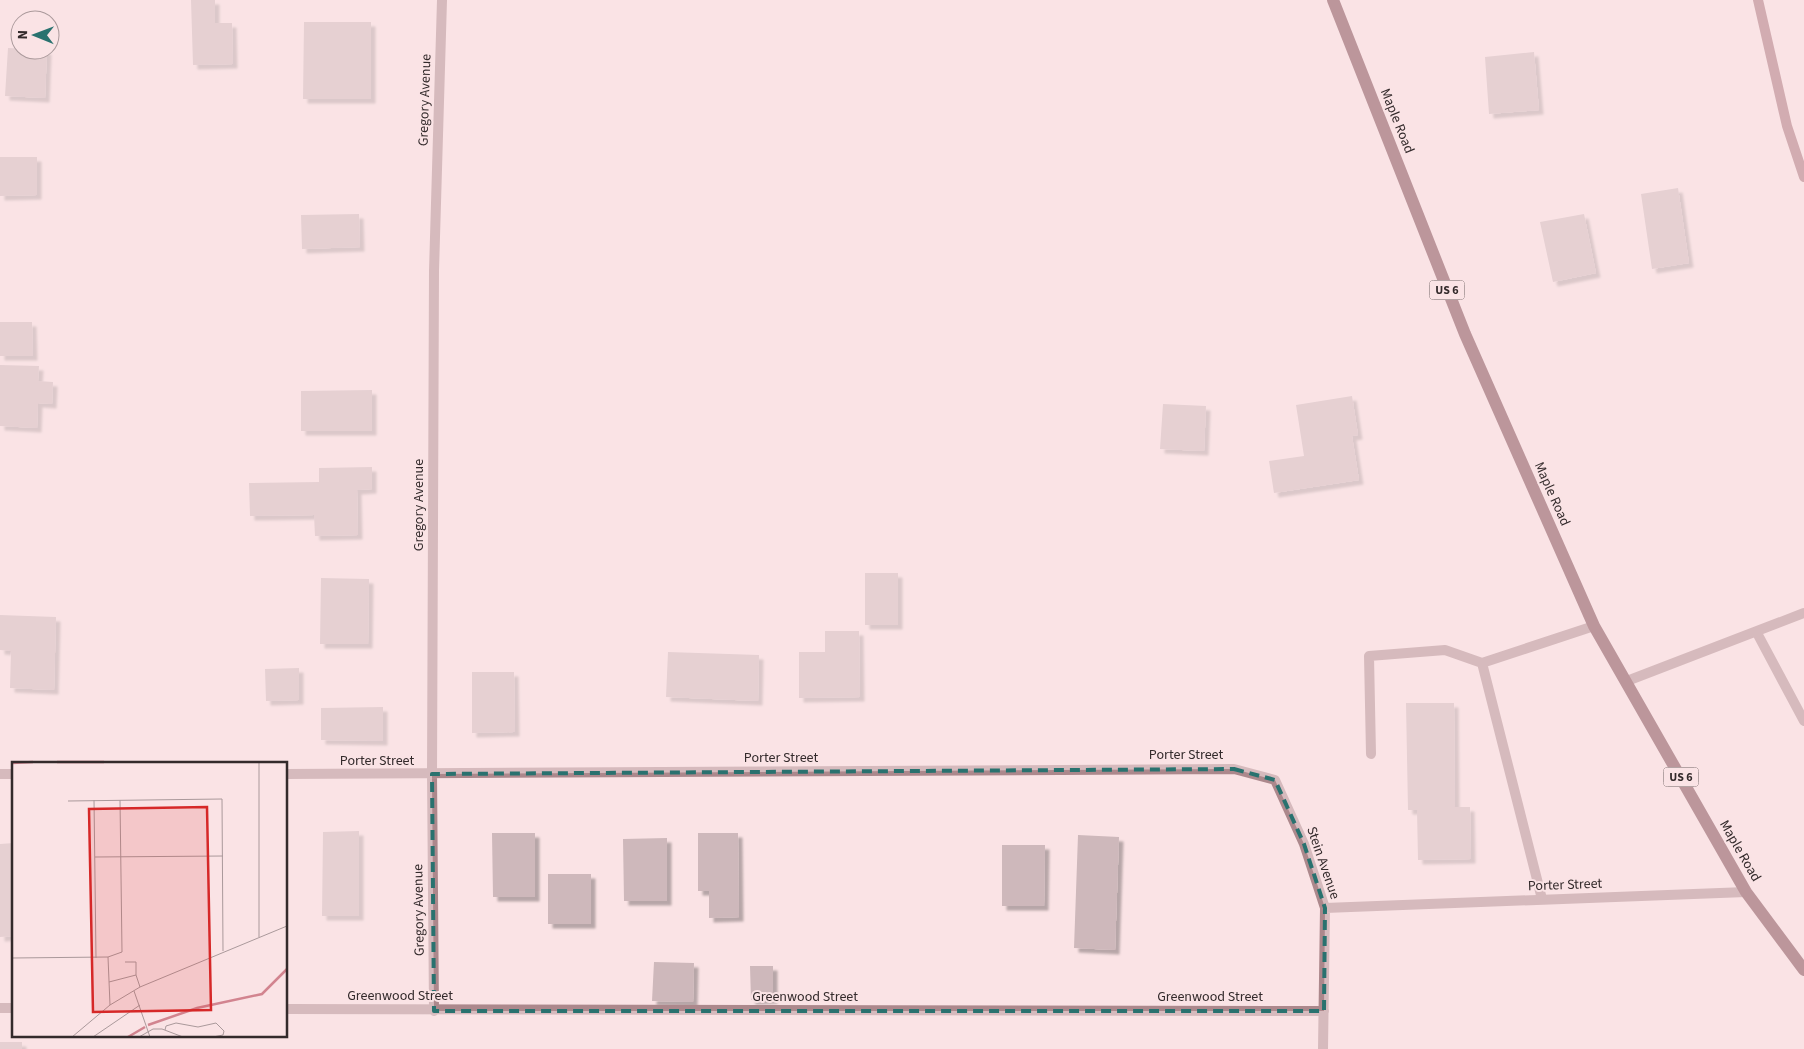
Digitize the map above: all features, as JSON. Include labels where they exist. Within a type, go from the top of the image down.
[{"type":"main road","name":"Maple Road","points":[[1333,0],[1465,334],[1594,626],[1746,892],[1804,970]]},
{"type":"street","name":"Gregory Avenue","points":[[434,1011],[432,774],[434,271],[442,0]]},
{"type":"street","points":[[1627,681],[1804,614]]},
{"type":"street","points":[[1371,754],[1369,656],[1445,650],[1482,664],[1594,626]]},
{"type":"street","points":[[1757,633],[1804,721]]},
{"type":"street","points":[[1482,664],[1542,900]]},
{"type":"street","name":"Porter Street","points":[[288,774],[1234,769],[1275,780]]},
{"type":"street","name":"Stein Avenue","points":[[1275,780],[1304,844],[1325,908],[1323,1049]]},
{"type":"street","name":"Porter Street","points":[[1325,908],[1746,892]]},
{"type":"street","name":"Greenwood Street","points":[[288,1009],[434,1011],[1324,1011]]},
{"type":"highlighted area","points":[[1234,769],[1275,780],[1304,844],[1325,908],[1324,1011],[434,1011],[432,774]]},
{"type":"building","points":[[191,0],[215,0],[215,23],[232,23],[233,64],[193,65]]},
{"type":"building","points":[[304,22],[371,22],[371,99],[303,99]]},
{"type":"building","points":[[8,48],[10,48],[10,60],[47,60],[45,98],[5,96]]},
{"type":"building","points":[[1534,52],[1539,110],[1489,114],[1485,57]]},
{"type":"building","points":[[0,157],[37,157],[37,195],[0,196]]},
{"type":"building","points":[[1678,188],[1689,263],[1652,269],[1641,194]]},
{"type":"building","points":[[359,214],[360,247],[302,249],[301,215]]},
{"type":"building","points":[[1584,214],[1596,273],[1553,282],[1540,222]]},
{"type":"building","points":[[0,322],[32,322],[33,356],[0,356]]},
{"type":"building","points":[[0,365],[39,366],[38,381],[53,382],[52,404],[38,403],[37,428],[0,426]]},
{"type":"building","points":[[372,390],[372,431],[301,431],[301,391]]},
{"type":"building","points":[[1352,396],[1358,435],[1352,436],[1359,480],[1274,493],[1269,461],[1304,456],[1296,405]]},
{"type":"building","points":[[1163,404],[1206,406],[1204,451],[1160,449]]},
{"type":"building","points":[[372,467],[372,489],[357,490],[358,535],[315,536],[314,515],[250,516],[249,483],[319,482],[319,468]]},
{"type":"building","points":[[865,573],[898,573],[898,625],[865,625]]},
{"type":"building","points":[[321,578],[369,579],[368,644],[320,644]]},
{"type":"building","points":[[0,615],[56,617],[54,690],[10,688],[11,651],[0,650]]},
{"type":"building","points":[[825,631],[859,631],[860,697],[799,698],[799,652],[825,652]]},
{"type":"building","points":[[668,652],[759,655],[758,701],[666,697]]},
{"type":"building","points":[[299,668],[299,700],[266,701],[265,669]]},
{"type":"building","points":[[472,672],[514,672],[515,732],[472,733]]},
{"type":"building","points":[[1406,703],[1454,703],[1455,807],[1470,807],[1471,859],[1418,860],[1417,810],[1408,810]]},
{"type":"building","points":[[383,707],[383,741],[321,740],[321,708]]},
{"type":"building","points":[[359,831],[359,916],[322,916],[323,832]]},
{"type":"building","points":[[492,833],[535,833],[535,897],[493,897]]},
{"type":"building","points":[[698,833],[738,833],[739,917],[709,918],[709,891],[698,891]]},
{"type":"building","points":[[1078,835],[1119,837],[1115,950],[1074,948]]},
{"type":"building","points":[[667,838],[667,901],[624,901],[623,839]]},
{"type":"building","points":[[12,843],[12,936],[0,937],[0,844]]},
{"type":"building","points":[[1002,845],[1045,845],[1044,906],[1002,906]]},
{"type":"building","points":[[548,874],[591,874],[591,924],[548,924]]},
{"type":"building","points":[[654,962],[694,963],[693,1002],[652,1001]]},
{"type":"building","points":[[750,966],[773,966],[773,999],[751,1000]]},
{"type":"building","points":[[0,1042],[22,1042],[22,1049],[0,1049]]},
{"type":"waterway","points":[[1758,0],[1787,126],[1804,177]]}]
